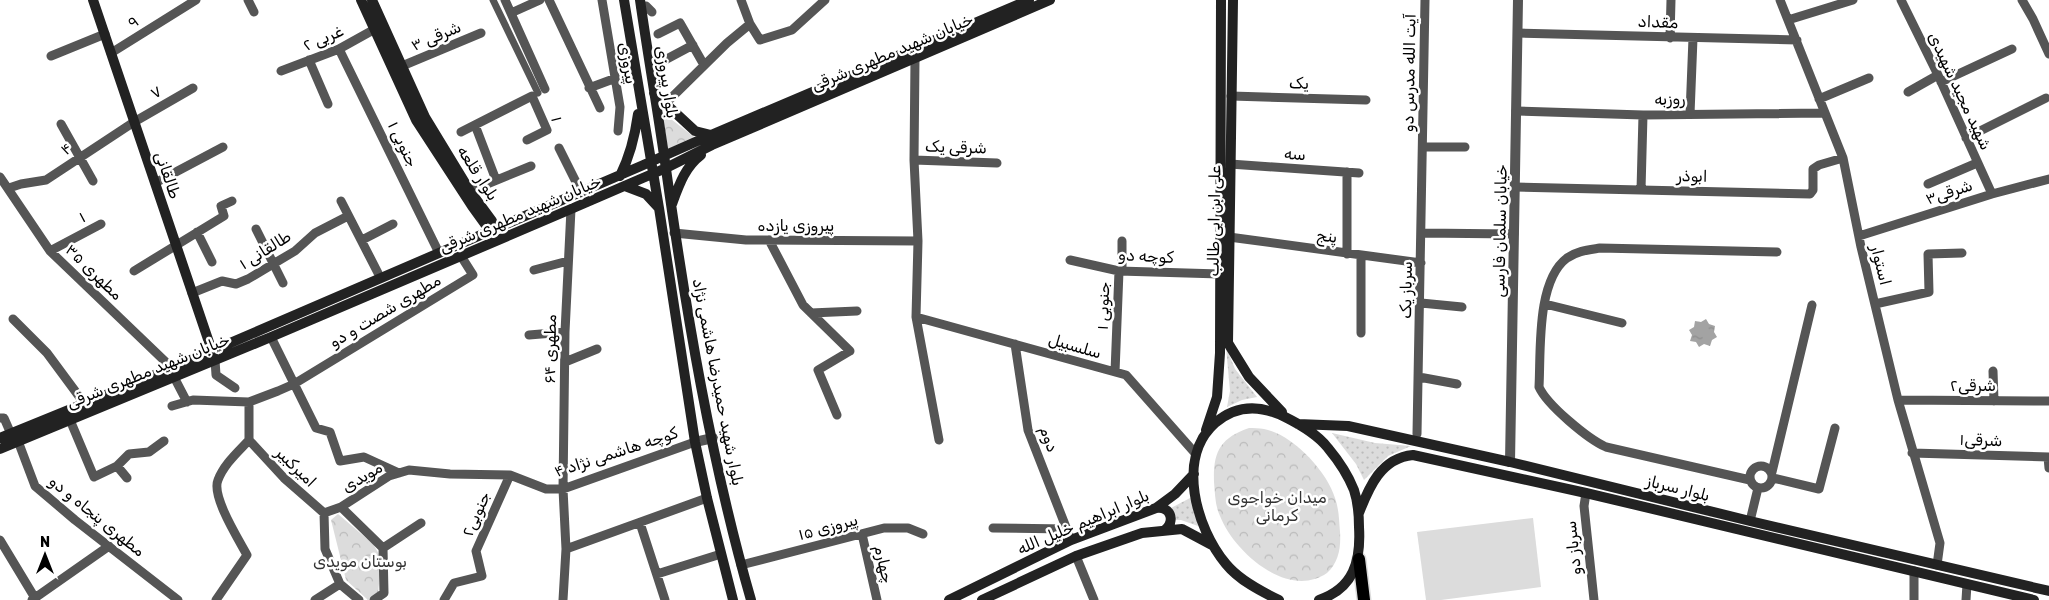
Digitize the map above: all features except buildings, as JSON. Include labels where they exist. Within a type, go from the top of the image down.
[{"type":"main road","name":"طالقانی","points":[[93,0],[213,355]]},
{"type":"main road","name":"بلوار قلعه","points":[[361,0],[416,120],[480,218],[492,230]]},
{"type":"main road","name":"بلوار قلعه","points":[[372,0],[425,117],[470,192],[492,221],[492,230]]},
{"type":"main road","name":"بلوار پیروزی","points":[[624,0],[652,174]]},
{"type":"main road","name":"خیابان شهید مطهری شرقی","points":[[213,355],[271,337],[625,186],[666,168],[712,140],[1017,2],[1029,0]]},
{"type":"main road","name":"خیابان شهید مطهری شرقی","points":[[0,438],[14,437],[70,420],[439,253],[620,176],[664,155],[712,140],[915,59],[1050,0]]},
{"type":"main road","name":"علی ابن ابی طالب","points":[[1206,432],[1217,398],[1220,353],[1221,0]]},
{"type":"main road","name":"علی ابن ابی طالب","points":[[1233,0],[1228,343],[1236,358],[1255,384],[1294,422]]},
{"type":"main road","name":"بلوار پیروزی","points":[[640,4],[666,168]]},
{"type":"main road","points":[[620,176],[630,155],[634,139],[639,96],[653,90],[694,131],[712,140],[692,162],[679,184],[671,207]]},
{"type":"main road","name":"بلوار شهید حمیدرضا هاشمی نژاد","points":[[666,168],[674,233],[730,527],[751,600]]},
{"type":"main road","name":"بلوار شهید حمیدرضا هاشمی نژاد","points":[[652,174],[659,208],[695,442],[733,600]]},
{"type":"main road","points":[[625,186],[646,194],[659,208]]},
{"type":"main road","name":"خیابان شهید مطهری شرقی","points":[[0,449],[14,437],[84,403],[173,372]]},
{"type":"main road","points":[[1279,600],[1244,581],[1226,566],[1200,522],[1195,499],[1195,453],[1206,432],[1223,416],[1246,408],[1270,409],[1310,431],[1328,446],[1342,467],[1354,490],[1359,513],[1359,559],[1364,600]]},
{"type":"main road","name":"بلوار سرباز","points":[[1294,422],[1348,426],[1510,462],[1750,521],[2049,591]]},
{"type":"main road","name":"بلوار سرباز","points":[[1359,513],[1368,490],[1380,471],[1389,464],[1409,456],[1586,493],[1914,571],[2017,598],[2034,600]]},
{"type":"main road","name":"بلوار ابراهیم خلیل الله","points":[[950,600],[1071,540],[1156,508],[1175,494],[1194,474]]},
{"type":"main road","points":[[1156,508],[1162,507],[1167,509],[1171,514],[1170,526],[1165,530]]},
{"type":"main road","name":"بلوار ابراهیم خلیل الله","points":[[982,600],[994,597],[1076,556],[1142,533],[1182,529],[1212,544]]},
{"type":"main road","points":[[1319,600],[1331,596],[1348,580],[1359,559]]},
{"type":"street","name":"۹","points":[[111,53],[196,0]]},
{"type":"street","points":[[248,0],[254,12]]},
{"type":"street","points":[[492,0],[538,93]]},
{"type":"street","points":[[505,0],[538,93]]},
{"type":"street","points":[[511,13],[540,0]]},
{"type":"street","points":[[549,0],[600,108]]},
{"type":"street","name":"پیروزی","points":[[602,0],[620,107],[618,130]]},
{"type":"street","points":[[741,0],[752,28],[760,40],[792,30],[825,0]]},
{"type":"street","name":"آیت الله مدرس دو","points":[[1423,147],[1425,0]]},
{"type":"street","name":"خیابان سلمان فارسی","points":[[1510,462],[1512,452],[1518,0]]},
{"type":"street","points":[[1670,38],[1671,0]]},
{"type":"street","name":"استوار","points":[[1780,0],[1843,158],[1859,236],[1898,400],[1912,453],[1940,543],[1937,565]]},
{"type":"street","points":[[1788,20],[1853,0]]},
{"type":"street","name":"شهید مجید شهیدی","points":[[1901,0],[1992,194]]},
{"type":"street","points":[[2022,0],[2049,54]]},
{"type":"street","points":[[640,4],[646,6],[652,12]]},
{"type":"street","points":[[658,34],[680,23],[704,65]]},
{"type":"street","points":[[665,104],[704,65],[752,28]]},
{"type":"street","name":"۲ غربی","points":[[281,71],[340,49],[375,29]]},
{"type":"street","name":"۳ شرقی","points":[[402,66],[481,33]]},
{"type":"street","name":"مقداد","points":[[1518,33],[1797,40]]},
{"type":"street","points":[[51,56],[105,34]]},
{"type":"street","points":[[1690,114],[1693,38]]},
{"type":"street","points":[[662,61],[693,45]]},
{"type":"street","name":"۱ جنوبی","points":[[340,49],[439,253]]},
{"type":"street","points":[[1908,92],[2012,49]]},
{"type":"street","points":[[915,59],[914,160],[918,241],[916,317],[939,440]]},
{"type":"street","points":[[309,60],[328,104]]},
{"type":"street","points":[[590,88],[616,78]]},
{"type":"street","points":[[1819,99],[1869,78]]},
{"type":"street","name":"۷","points":[[134,122],[193,88]]},
{"type":"street","points":[[461,132],[538,93]]},
{"type":"street","name":"۱","points":[[527,140],[547,130],[538,93]]},
{"type":"street","name":"یک","points":[[1231,96],[1366,100]]},
{"type":"street","points":[[1966,138],[2046,98]]},
{"type":"street","name":"روزبه","points":[[1516,111],[1643,115],[1824,113]]},
{"type":"street","points":[[1641,190],[1643,115]]},
{"type":"street","name":"۴","points":[[9,188],[46,180],[134,122]]},
{"type":"street","points":[[61,124],[93,181]]},
{"type":"street","points":[[475,125],[496,180]]},
{"type":"street","points":[[155,183],[223,147]]},
{"type":"street","points":[[1423,147],[1465,147]]},
{"type":"street","name":"سرباز یک","points":[[1417,434],[1420,377],[1423,147]]},
{"type":"street","points":[[559,148],[581,192]]},
{"type":"street","name":"ابوذر","points":[[1516,187],[1810,194],[1813,190],[1813,169],[1819,165],[1843,158]]},
{"type":"street","name":"شرقی یک","points":[[914,160],[997,163]]},
{"type":"street","points":[[1928,184],[1977,163]]},
{"type":"street","name":"سه","points":[[1230,164],[1359,173]]},
{"type":"street","points":[[470,192],[531,166]]},
{"type":"street","points":[[1347,172],[1348,254]]},
{"type":"street","name":"مطهری ۳۵","points":[[0,177],[50,251],[173,372]]},
{"type":"street","name":"شرقی۳","points":[[1859,236],[1992,194],[2049,179]]},
{"type":"street","points":[[134,271],[224,216],[221,206],[232,201]]},
{"type":"street","points":[[341,201],[378,273]]},
{"type":"street","name":"مطهری ۶۴","points":[[563,600],[566,549],[563,489],[565,332],[571,209]]},
{"type":"street","name":"طالقانی ۱","points":[[192,293],[222,281],[236,284],[274,265],[294,251],[314,233],[348,216]]},
{"type":"street","name":"۱","points":[[50,251],[101,224]]},
{"type":"street","points":[[362,240],[393,224]]},
{"type":"street","points":[[256,229],[283,283]]},
{"type":"street","points":[[197,232],[212,262]]},
{"type":"street","name":"پیروزی یازده","points":[[674,233],[769,240],[918,241]]},
{"type":"street","points":[[1422,233],[1514,234]]},
{"type":"street","name":"پنج","points":[[1229,238],[1421,263]]},
{"type":"street","points":[[769,240],[803,305],[850,351],[819,369],[837,415]]},
{"type":"street","name":"جنوبی ۱","points":[[1115,372],[1122,241]]},
{"type":"street","points":[[1778,252],[1600,248],[1579,251],[1566,259],[1558,267],[1550,282],[1545,304],[1539,387],[1543,396],[1597,443],[1606,447],[1750,480],[1758,488],[1766,488],[1772,475],[1812,305]]},
{"type":"street","points":[[1875,304],[1929,292],[1928,254],[1962,253]]},
{"type":"street","name":"مطهری شصت و دو","points":[[294,384],[473,276],[461,256]]},
{"type":"street","points":[[1361,333],[1362,256]]},
{"type":"street","name":"کوچه دو","points":[[1070,260],[1121,271],[1220,274]]},
{"type":"street","points":[[534,270],[568,261]]},
{"type":"street","points":[[1421,304],[1462,307]]},
{"type":"street","points":[[1545,304],[1622,323]]},
{"type":"street","points":[[811,313],[857,312]]},
{"type":"street","name":"سلسبیل","points":[[916,317],[1126,375],[1195,453]]},
{"type":"street","points":[[13,319],[47,353],[84,403]]},
{"type":"street","points":[[529,335],[565,332]]},
{"type":"street","points":[[271,337],[316,428],[330,432],[340,461],[364,457],[399,473]]},
{"type":"street","name":"دوم","points":[[1015,344],[1028,430],[1071,540]]},
{"type":"street","points":[[565,362],[596,349]]},
{"type":"street","points":[[213,355],[216,375],[235,388]]},
{"type":"street","points":[[1993,371],[1994,401]]},
{"type":"street","points":[[173,372],[186,402]]},
{"type":"street","points":[[1420,377],[1458,384]]},
{"type":"street","points":[[172,406],[193,400],[249,402],[294,384]]},
{"type":"street","name":"شرقی۲","points":[[1898,400],[2049,401]]},
{"type":"street","points":[[216,600],[247,555],[225,515],[216,482],[225,467],[250,440],[249,402]]},
{"type":"street","name":"مطهری پنجاه و دو","points":[[0,418],[4,418],[14,437],[35,486],[178,600]]},
{"type":"street","points":[[70,420],[94,477],[117,466],[129,454],[149,452],[164,441]]},
{"type":"street","points":[[1750,480],[1750,473],[1758,466],[1764,466],[1772,475],[1819,489],[1835,428]]},
{"type":"street","points":[[695,442],[713,438]]},
{"type":"street","name":"امیرکبیر","points":[[250,440],[284,478],[324,513]]},
{"type":"street","name":"کوچه هاشمی نژاد ۴","points":[[399,473],[409,470],[450,474],[510,475],[546,489],[563,489],[695,442]]},
{"type":"street","name":"شرقی۱","points":[[1912,453],[2049,457]]},
{"type":"street","points":[[2049,457],[2049,468]]},
{"type":"street","points":[[117,466],[127,478]]},
{"type":"street","name":"مویدی","points":[[324,513],[341,507],[389,476],[399,473]]},
{"type":"street","name":"جنوبی۲","points":[[444,600],[454,582],[482,576],[476,551],[510,475]]},
{"type":"street","points":[[1750,521],[1758,488]]},
{"type":"street","name":"سرباز دو","points":[[1586,493],[1584,506],[1594,600]]},
{"type":"street","points":[[566,549],[707,498]]},
{"type":"street","name":"مویدی","points":[[341,507],[383,548]]},
{"type":"street","points":[[324,513],[325,549],[340,584],[359,600]]},
{"type":"street","points":[[374,600],[384,593],[383,548],[421,523]]},
{"type":"street","points":[[640,523],[664,600]]},
{"type":"street","name":"پیروزی ۱۵","points":[[741,565],[884,528],[908,528],[923,534]]},
{"type":"street","points":[[993,528],[1067,529]]},
{"type":"street","name":"چهارم","points":[[862,534],[877,600]]},
{"type":"street","points":[[0,540],[33,599],[109,546]]},
{"type":"street","points":[[657,574],[721,554]]},
{"type":"street","points":[[1076,556],[1094,600]]},
{"type":"street","points":[[1914,571],[1914,600]]},
{"type":"street","points":[[315,600],[340,584]]},
{"type":"street","points":[[1966,600],[1967,584]]},
{"type":"green space","points":[[662,112],[694,137],[668,149]]},
{"type":"green space","points":[[1226,347],[1235,369],[1257,397],[1242,400],[1227,407],[1230,391]]},
{"type":"green space","name":"میدان خواجوی کرمانی","points":[[1249,428],[1275,432],[1286,438],[1307,455],[1331,487],[1338,510],[1340,543],[1337,559],[1327,573],[1312,580],[1296,581],[1280,576],[1264,568],[1250,557],[1227,530],[1216,504],[1215,462],[1220,448],[1231,436]]},
{"type":"green space","points":[[1332,433],[1375,443],[1411,446],[1388,456],[1364,480],[1356,464]]},
{"type":"green space","points":[[1192,497],[1198,526],[1181,520],[1174,520],[1175,514],[1171,508]]},
{"type":"green space","name":"بوستان مویدی","points":[[338,514],[373,544],[382,559],[378,592],[368,600],[346,580],[331,520]]},
{"type":"green space","points":[[1533,518],[1541,587],[1441,600],[1426,600],[1417,532]]},
{"type":"water","points":[[1706,319],[1709,324],[1715,326],[1714,332],[1717,337],[1712,340],[1710,346],[1704,344],[1699,347],[1696,342],[1690,341],[1692,335],[1689,330],[1694,327],[1695,321],[1701,322]]}]
